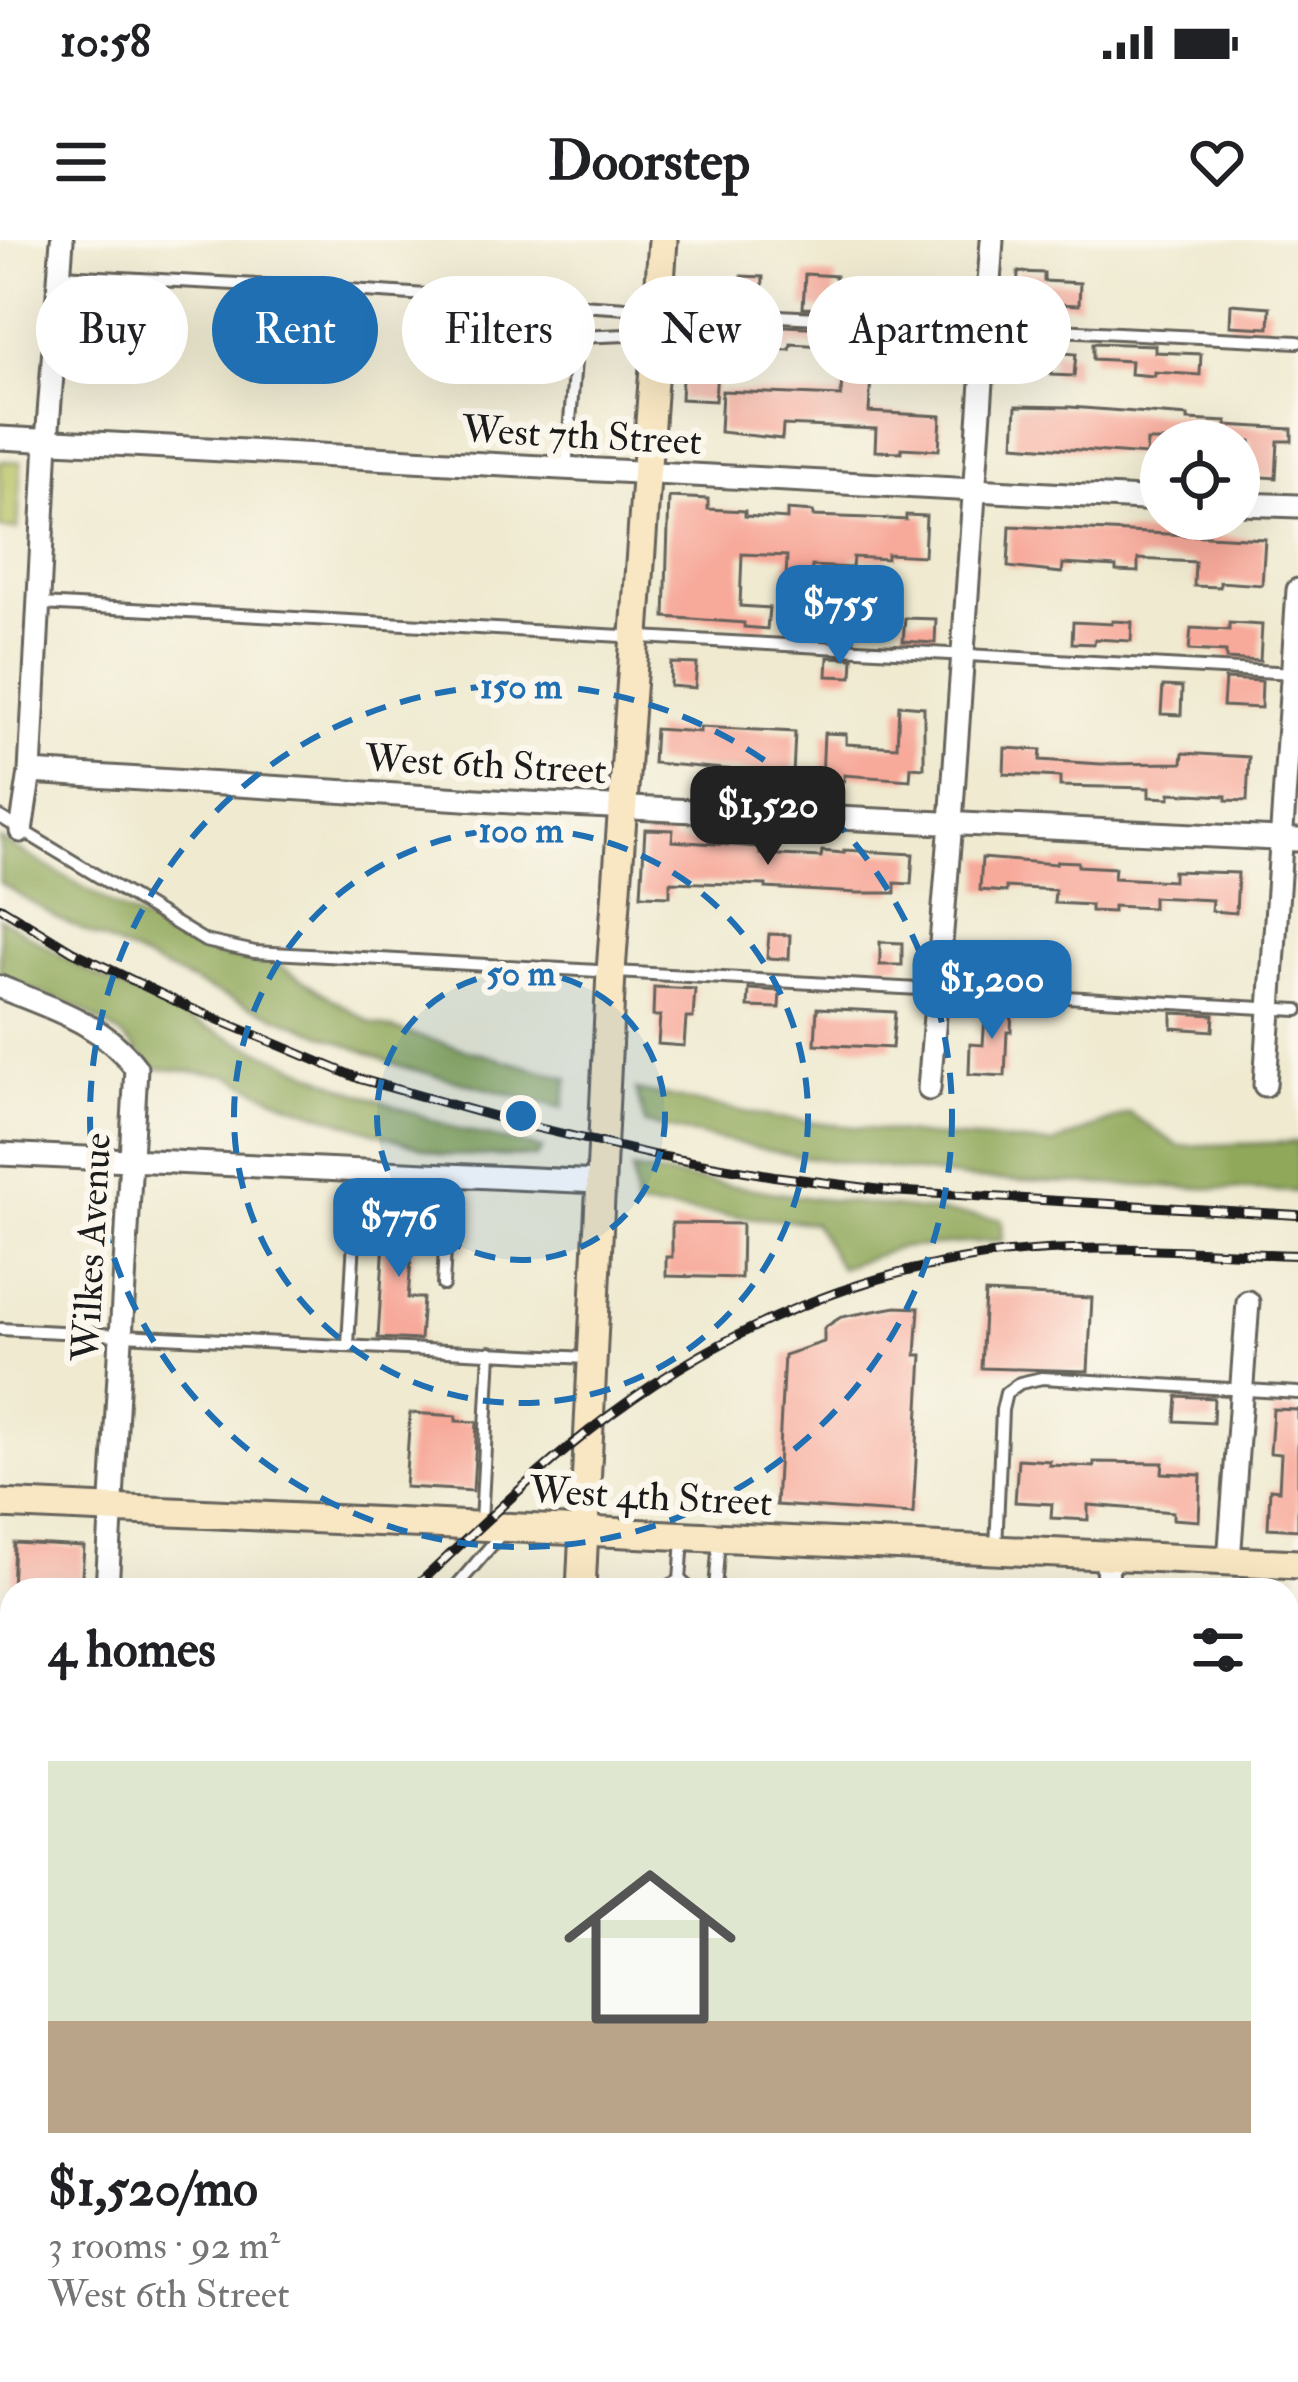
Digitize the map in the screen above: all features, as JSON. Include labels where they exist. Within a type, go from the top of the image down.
[{"type":"main road","points":[[660,276],[662,240]]},
{"type":"main road","points":[[582,1578],[611,971],[652,384]]},
{"type":"main road","name":"West 4th Street","points":[[0,1504],[1298,1564]]},
{"type":"street","points":[[21,831],[30,772],[62,240]]},
{"type":"street","points":[[989,276],[992,240]]},
{"type":"street","points":[[929,1088],[982,384]]},
{"type":"street","name":"West 7th Street","points":[[0,438],[1140,499]]},
{"type":"street","points":[[1260,505],[1298,506]]},
{"type":"street","points":[[1264,1085],[1290,840],[1298,590]]},
{"type":"street","name":"West 6th Street","points":[[30,772],[1290,840]]},
{"type":"street","name":"Wilkes Avenue","points":[[0,987],[94,1027],[136,1068],[108,1578]]},
{"type":"street","points":[[0,1154],[599,1182]]},
{"type":"street","points":[[1229,1561],[1248,1302]]},
{"type":"street","points":[[1107,1578],[1108,1555]]},
{"type":"lane","points":[[60,275],[619,308]]},
{"type":"lane","points":[[616,307],[616,334]]},
{"type":"lane","points":[[1071,330],[1298,342]]},
{"type":"lane","points":[[566,469],[577,337],[619,333]]},
{"type":"lane","points":[[40,604],[1295,673]]},
{"type":"lane","points":[[0,817],[205,941],[255,952],[1298,1010]]},
{"type":"lane","points":[[348,1345],[358,1169]]},
{"type":"lane","points":[[443,1285],[449,1174]]},
{"type":"lane","points":[[0,1329],[592,1358]]},
{"type":"lane","points":[[461,1578],[495,1526],[490,1352]]},
{"type":"lane","points":[[996,1550],[1002,1410],[1006,1393],[1020,1383],[1042,1378],[1298,1393]]},
{"type":"lane","points":[[680,1578],[683,1536]]},
{"type":"lane","points":[[716,1578],[719,1538]]},
{"type":"green space","points":[[0,461],[21,462],[18,529],[0,528]]},
{"type":"green space","points":[[0,839],[128,913],[219,955],[275,963],[371,1023],[568,1078],[563,1108],[403,1067],[215,992],[57,918],[0,883]]},
{"type":"green space","points":[[0,918],[87,971],[343,1087],[457,1129],[542,1149],[536,1157],[443,1155],[284,1102],[227,1075],[154,1068],[123,1037],[80,1008],[0,977]]},
{"type":"green space","points":[[636,1090],[770,1117],[928,1136],[1053,1144],[1129,1113],[1179,1146],[1298,1142],[1298,1192],[972,1179],[797,1156],[645,1124]]},
{"type":"green space","points":[[632,1170],[811,1198],[1002,1219],[1003,1240],[898,1248],[840,1268],[814,1223],[636,1207]]},
{"type":"building","points":[[1018,272],[1044,273],[1044,276],[1018,276]]},
{"type":"building","points":[[805,274],[836,276],[807,276],[807,308],[803,308]]},
{"type":"building","points":[[1071,282],[1080,283],[1079,305],[1071,305]]},
{"type":"building","points":[[1231,304],[1270,307],[1269,328],[1230,326]]},
{"type":"building","points":[[783,326],[807,327],[807,345],[791,344],[790,350],[783,350]]},
{"type":"building","points":[[1093,343],[1155,345],[1155,352],[1201,354],[1200,375],[1130,374],[1131,361],[1093,359]]},
{"type":"building","points":[[682,384],[716,384],[715,401],[681,399]]},
{"type":"building","points":[[842,384],[871,384],[869,412],[941,416],[939,450],[875,451],[876,429],[783,425],[782,439],[720,432],[722,391],[841,396]]},
{"type":"building","points":[[1016,406],[1188,416],[1188,420],[1140,420],[1140,455],[1014,445]]},
{"type":"building","points":[[1260,427],[1292,429],[1292,441],[1278,441],[1276,478],[1260,477]]},
{"type":"building","points":[[669,497],[708,499],[708,509],[745,511],[745,516],[787,519],[787,510],[813,512],[813,516],[906,520],[906,515],[926,516],[924,556],[853,557],[852,568],[812,566],[810,606],[785,604],[787,556],[742,554],[740,606],[769,608],[767,629],[665,617]]},
{"type":"building","points":[[1010,526],[1140,533],[1140,540],[1265,539],[1262,585],[1220,582],[1220,587],[1194,586],[1195,562],[1138,559],[1138,572],[1063,564],[1062,573],[1008,567]]},
{"type":"building","points":[[823,607],[858,609],[854,639],[829,638],[829,630],[822,630]]},
{"type":"building","points":[[905,618],[936,619],[935,643],[903,641]]},
{"type":"building","points":[[1073,622],[1132,622],[1131,641],[1072,643]]},
{"type":"building","points":[[1229,623],[1262,625],[1260,661],[1226,659],[1226,652],[1189,650],[1191,628],[1229,630]]},
{"type":"building","points":[[828,657],[853,658],[852,677],[827,676]]},
{"type":"building","points":[[671,663],[697,664],[695,688],[670,686]]},
{"type":"building","points":[[1225,679],[1262,681],[1261,708],[1223,706]]},
{"type":"building","points":[[1163,686],[1182,687],[1181,715],[1161,714]]},
{"type":"building","points":[[899,705],[924,707],[924,768],[911,767],[910,780],[844,775],[844,781],[822,780],[824,733],[846,734],[846,744],[897,747]]},
{"type":"building","points":[[700,727],[795,732],[793,775],[653,763],[655,729],[700,732]]},
{"type":"building","points":[[1005,748],[1041,750],[1040,760],[1101,764],[1182,763],[1183,753],[1249,757],[1247,801],[1170,793],[1170,798],[1149,797],[1149,788],[1060,786],[1060,777],[1004,774]]},
{"type":"building","points":[[645,829],[673,830],[672,841],[760,847],[760,854],[821,857],[822,851],[844,850],[913,854],[911,884],[895,883],[895,893],[858,893],[670,882],[670,896],[641,895]]},
{"type":"building","points":[[982,858],[1078,862],[1078,866],[1115,868],[1114,878],[1173,881],[1173,871],[1238,873],[1236,913],[1211,911],[1212,900],[1153,897],[1153,908],[1113,906],[1113,912],[1091,911],[1091,905],[1054,903],[1055,890],[980,890]]},
{"type":"building","points":[[769,934],[790,935],[789,959],[767,958]]},
{"type":"building","points":[[880,942],[902,943],[902,965],[880,965]]},
{"type":"building","points":[[654,987],[695,989],[684,1046],[658,1044],[660,1016],[653,1016]]},
{"type":"building","points":[[749,989],[780,991],[779,1008],[748,1007]]},
{"type":"building","points":[[986,1002],[1012,1004],[1005,1076],[969,1074],[970,1044],[983,1045]]},
{"type":"building","points":[[817,1008],[895,1012],[892,1048],[815,1044]]},
{"type":"building","points":[[1172,1013],[1214,1015],[1213,1031],[1172,1028]]},
{"type":"building","points":[[386,1208],[415,1210],[408,1298],[423,1298],[420,1340],[378,1338]]},
{"type":"building","points":[[672,1223],[742,1224],[741,1278],[666,1276],[666,1257],[672,1257]]},
{"type":"building","points":[[985,1293],[1092,1298],[1088,1371],[981,1368]]},
{"type":"building","points":[[896,1307],[919,1308],[916,1355],[922,1355],[913,1514],[776,1505],[784,1355],[824,1342],[824,1328],[841,1317]]},
{"type":"building","points":[[1177,1396],[1214,1398],[1213,1423],[1175,1421]]},
{"type":"building","points":[[1273,1409],[1298,1410],[1298,1530],[1268,1528],[1270,1489],[1279,1490],[1281,1454],[1270,1453]]},
{"type":"building","points":[[410,1413],[477,1422],[473,1491],[405,1487]]},
{"type":"building","points":[[1018,1459],[1094,1467],[1094,1462],[1163,1463],[1162,1473],[1201,1475],[1199,1521],[1173,1519],[1173,1512],[1088,1505],[1088,1520],[1051,1518],[1052,1504],[1015,1502]]},
{"type":"building","points":[[14,1543],[84,1547],[82,1578],[13,1578]]},
{"type":"railway","points":[[0,907],[72,951],[188,1007],[360,1079],[521,1124],[653,1155],[890,1191],[1298,1215]]},
{"type":"railway","points":[[425,1578],[543,1469],[632,1399],[724,1342],[822,1298],[925,1267],[1017,1252],[1137,1249],[1298,1255]]}]
